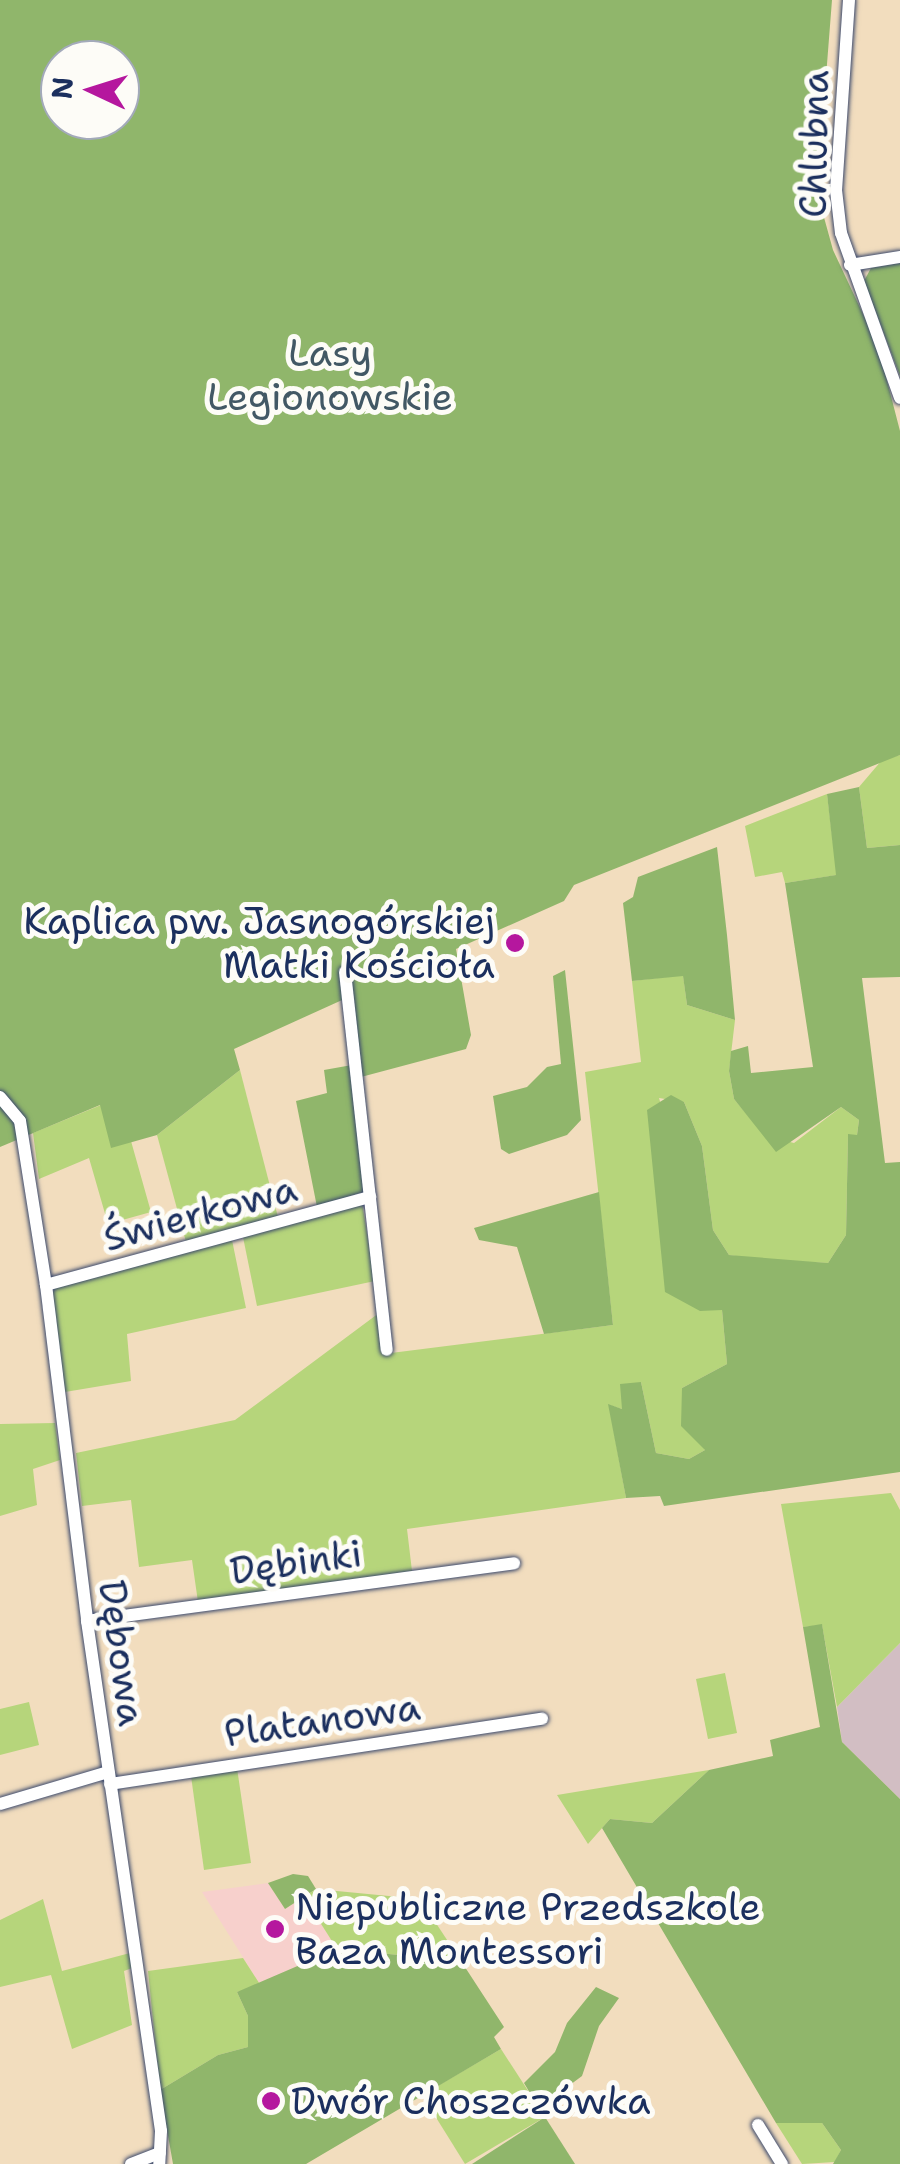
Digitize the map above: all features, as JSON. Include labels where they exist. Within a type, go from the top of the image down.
[{"type":"street","name":"Chlubna","points":[[849,0],[836,190],[850,265],[900,398]]},
{"type":"street","points":[[850,265],[900,257]]},
{"type":"street","points":[[345,972],[387,1350]]},
{"type":"street","name":"Dębowa","points":[[0,1096],[16,1110],[46,1286],[159,2158]]},
{"type":"street","name":"Świerkowa","points":[[46,1286],[370,1198]]},
{"type":"street","name":"Dębinki","points":[[87,1621],[514,1563]]},
{"type":"street","name":"Platanowa","points":[[0,1804],[109,1778],[542,1719]]},
{"type":"street","points":[[758,2125],[782,2164]]},
{"type":"street","points":[[131,2164],[159,2158]]},
{"type":"shaded area","points":[[900,1643],[900,1799],[842,1742],[837,1707]]},
{"type":"shaded area","name":"Niepubliczne Przedszkole Baza Montessori","points":[[268,1883],[285,1909],[304,1897],[337,1949],[261,1986],[202,1892]]},
{"type":"green space","name":"Lasy Legionowskie","points":[[0,0],[832,0],[817,192],[833,250],[878,346],[900,431],[900,755],[574,885],[564,901],[456,949],[471,1035],[466,1049],[361,1077],[351,996],[234,1049],[240,1070],[157,1135],[111,1148],[100,1105],[0,1147]]},
{"type":"green space","points":[[900,263],[900,376],[864,281],[871,268]]},
{"type":"green space","points":[[900,755],[900,845],[867,848],[859,787],[882,760]]},
{"type":"green space","points":[[859,787],[867,848],[900,845],[900,977],[862,978],[885,1163],[900,1162],[900,1472],[664,1506],[660,1496],[626,1498],[608,1404],[622,1409],[620,1384],[641,1382],[656,1453],[689,1459],[705,1450],[681,1426],[682,1388],[727,1364],[722,1310],[700,1311],[665,1292],[647,1110],[671,1095],[684,1102],[702,1146],[713,1230],[729,1255],[828,1263],[846,1235],[848,1134],[857,1135],[859,1120],[841,1107],[776,1152],[734,1099],[729,1071],[731,1051],[748,1046],[751,1073],[813,1067],[785,883],[836,875],[827,794]]},
{"type":"green space","points":[[827,794],[837,875],[785,883],[782,872],[755,877],[745,826]]},
{"type":"green space","points":[[717,847],[735,1020],[687,1005],[683,976],[632,981],[623,903],[633,897],[638,877]]},
{"type":"green space","points":[[565,970],[581,1120],[567,1135],[509,1154],[501,1149],[493,1096],[527,1087],[547,1067],[561,1064],[553,976]]},
{"type":"green space","points":[[683,975],[687,1005],[735,1020],[729,1071],[734,1099],[764,1135],[794,1143],[841,1107],[859,1120],[857,1135],[848,1135],[846,1235],[828,1263],[764,1260],[729,1255],[713,1230],[702,1146],[684,1102],[659,1098],[722,1310],[727,1364],[682,1388],[705,1450],[689,1459],[656,1453],[641,1382],[622,1409],[609,1405],[626,1498],[407,1529],[412,1571],[198,1602],[192,1560],[139,1567],[131,1500],[82,1506],[76,1453],[235,1420],[379,1313],[391,1353],[613,1325],[585,1072],[641,1062],[632,981]]},
{"type":"green space","points":[[352,1065],[366,1191],[317,1207],[296,1101],[327,1093],[324,1070]]},
{"type":"green space","points":[[240,1070],[278,1217],[186,1242],[157,1135]]},
{"type":"green space","points":[[101,1105],[131,1141],[151,1212],[108,1224],[89,1158],[39,1179],[33,1133]]},
{"type":"green space","points":[[599,1192],[613,1325],[544,1334],[517,1247],[479,1240],[474,1228]]},
{"type":"green space","points":[[362,1203],[375,1281],[257,1306],[243,1237]]},
{"type":"green space","points":[[232,1240],[246,1308],[127,1334],[131,1381],[65,1392],[51,1294],[56,1287]]},
{"type":"green space","points":[[55,1423],[60,1460],[33,1469],[37,1505],[0,1516],[0,1424]]},
{"type":"green space","points":[[891,1493],[900,1510],[900,1643],[837,1707],[822,1625],[803,1627],[781,1504]]},
{"type":"green space","points":[[822,1624],[842,1742],[900,1799],[900,2164],[833,2164],[841,2150],[822,2123],[776,2123],[602,1828],[610,1819],[652,1823],[709,1770],[773,1756],[770,1740],[820,1727],[803,1627]]},
{"type":"green space","points":[[725,1673],[737,1733],[708,1739],[696,1679]]},
{"type":"green space","points":[[29,1702],[39,1745],[0,1755],[0,1709]]},
{"type":"green space","points":[[237,1768],[251,1863],[204,1870],[191,1776]]},
{"type":"green space","points":[[709,1770],[652,1823],[610,1819],[588,1844],[557,1795]]},
{"type":"green space","points":[[293,1874],[308,1876],[316,1889],[285,1909],[268,1883]]},
{"type":"green space","points":[[316,1889],[420,1899],[461,1961],[337,1949],[304,1897]]},
{"type":"green space","points":[[43,1899],[62,1971],[130,1953],[132,1968],[124,1971],[132,2025],[72,2049],[51,1975],[0,1987],[0,1920]]},
{"type":"green space","points":[[337,1949],[461,1961],[504,2027],[494,2037],[501,2049],[306,2164],[173,2164],[160,2090],[218,2055],[248,2047],[248,2016],[237,1992]]},
{"type":"green space","points":[[243,1958],[261,1986],[237,1992],[248,2016],[248,2047],[218,2055],[160,2090],[148,1971]]},
{"type":"green space","points":[[596,1987],[619,1998],[599,2026],[582,2076],[539,2108],[524,2083],[555,2052],[567,2023]]},
{"type":"green space","points":[[501,2049],[545,2117],[465,2164],[422,2095]]},
{"type":"green space","points":[[545,2117],[575,2164],[472,2164]]},
{"type":"green space","points":[[776,2123],[822,2123],[841,2150],[835,2162],[802,2164]]},
{"type":"place","name":"Kaplica pw. Jasnogórskiej Matki Kościoła","points":[[515,943]]},
{"type":"place","name":"Niepubliczne Przedszkole Baza Montessori","points":[[275,1929]]},
{"type":"place","name":"Dwór Choszczówka","points":[[271,2101]]}]
